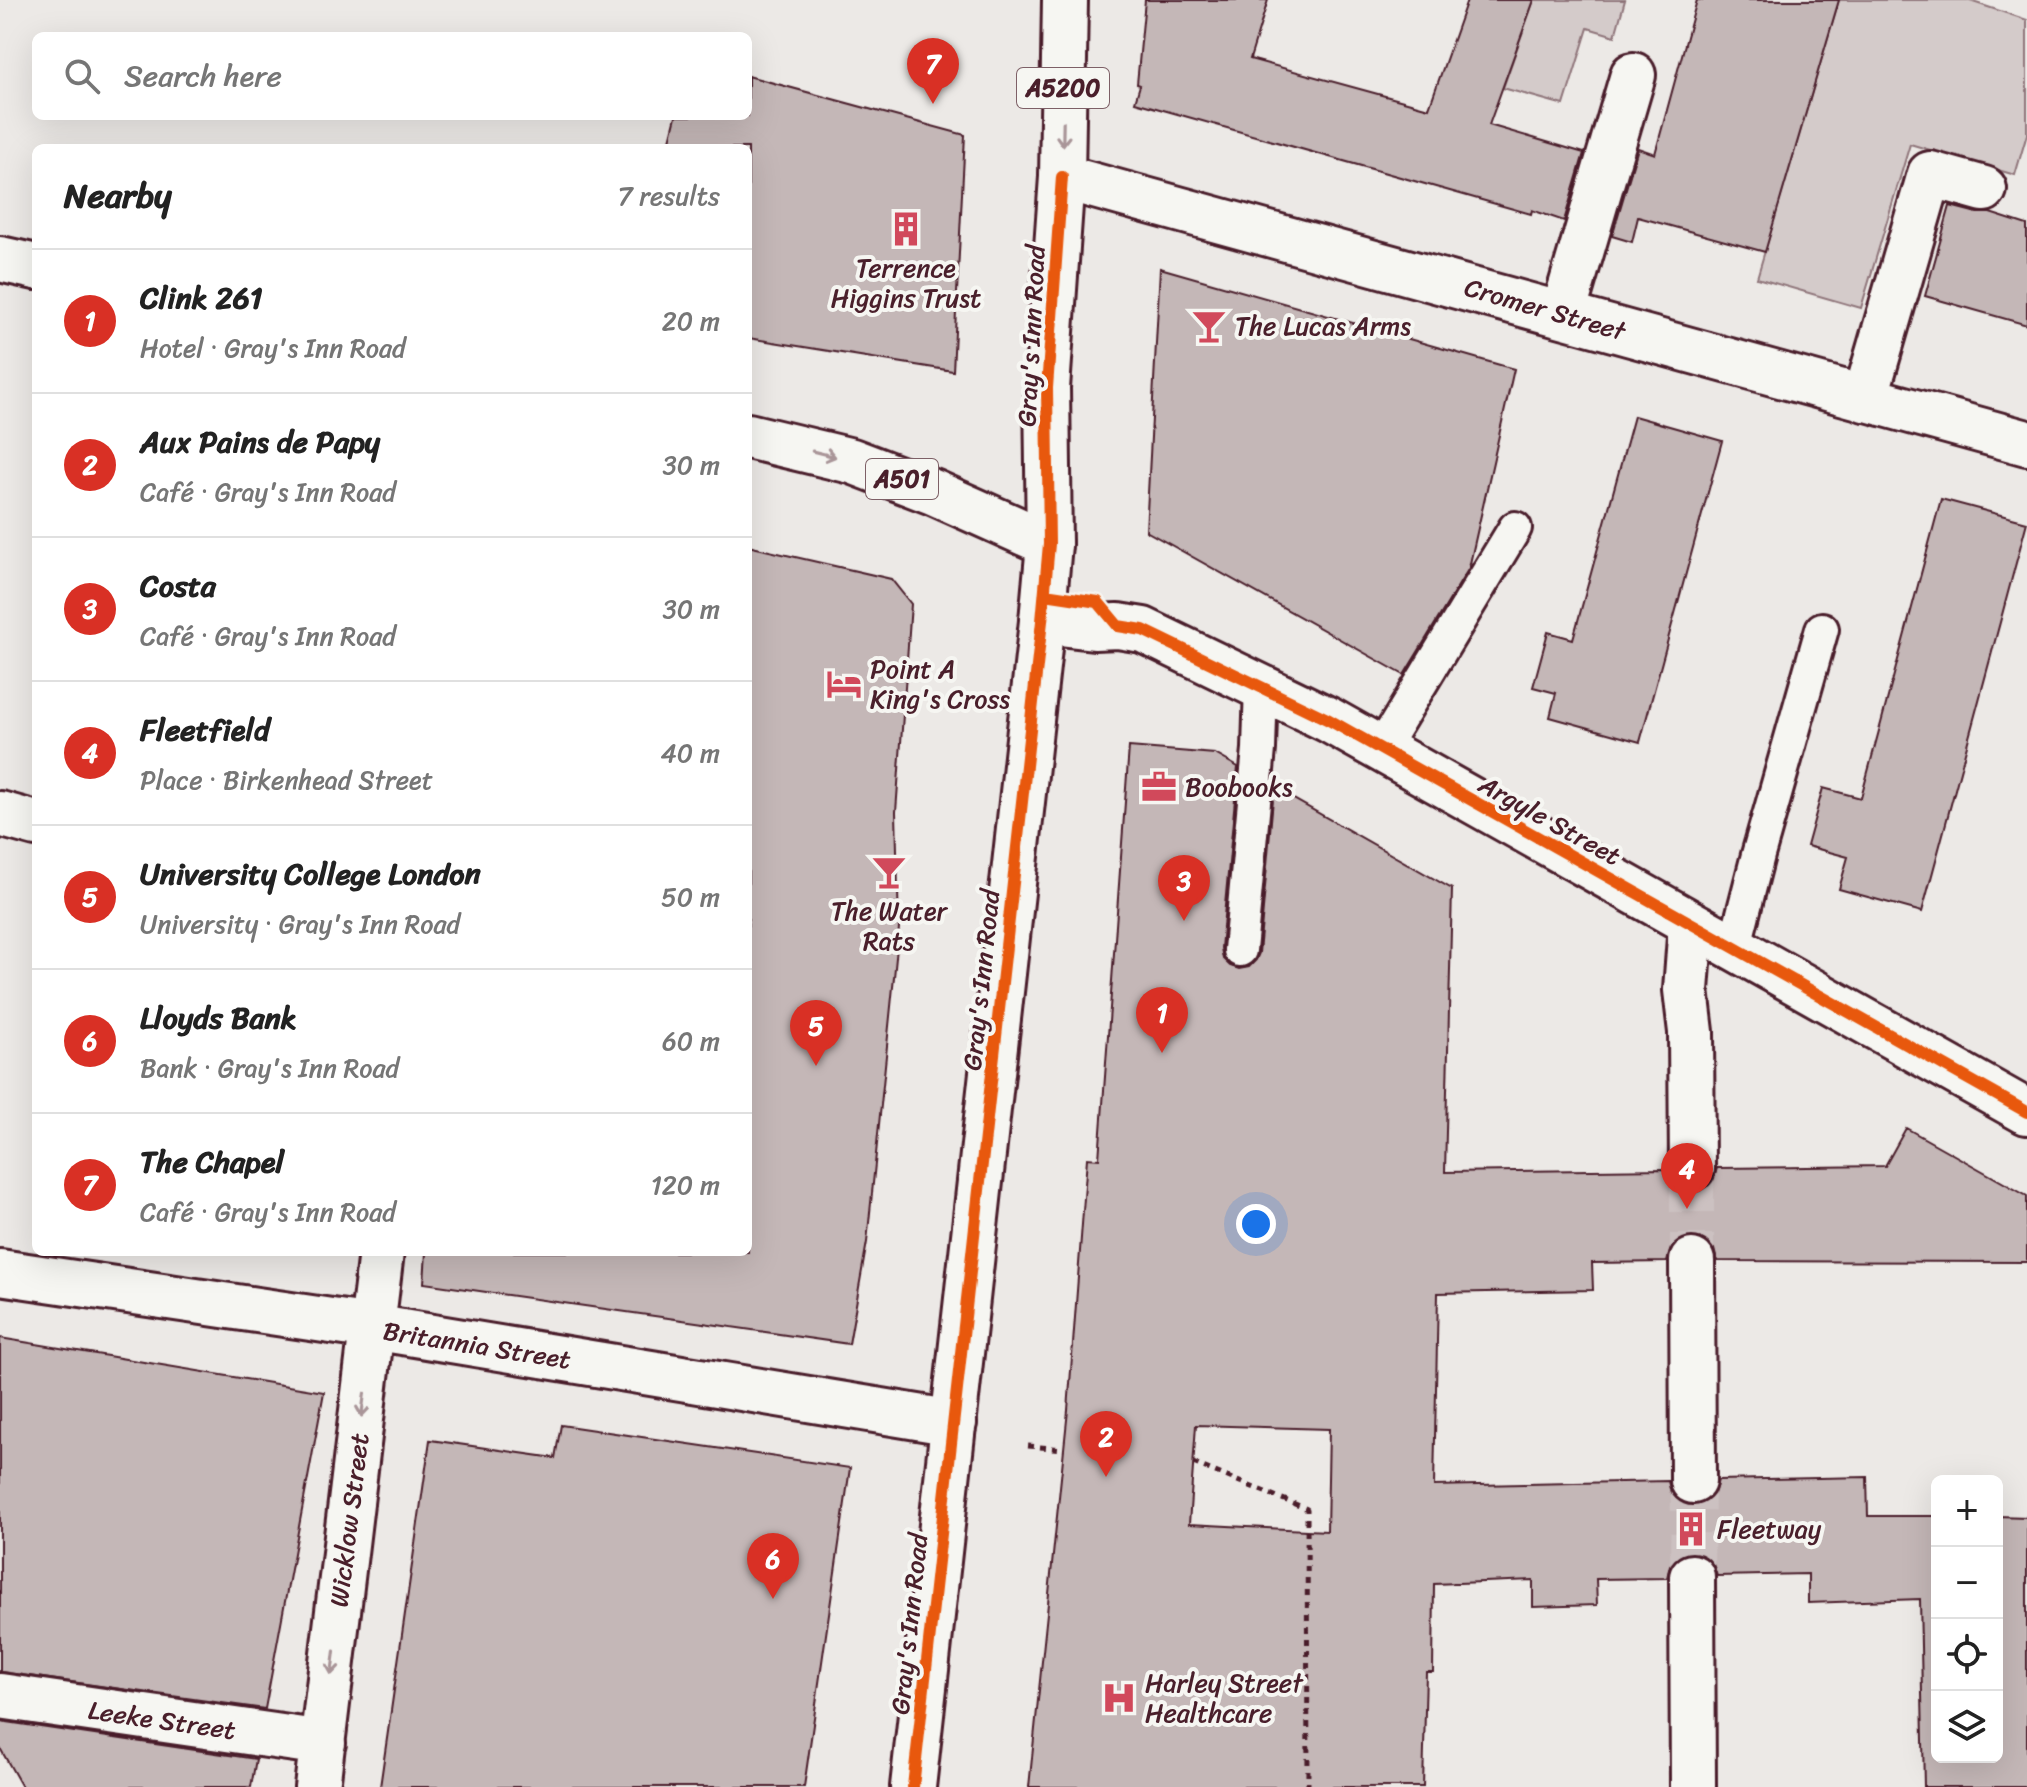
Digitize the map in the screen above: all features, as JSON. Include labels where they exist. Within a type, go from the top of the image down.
[{"type":"main road","name":"Gray's Inn Road","points":[[913,1787],[1049,544],[1047,388],[1062,177],[1065,0]]},
{"type":"main road","points":[[1563,314],[1633,75]]},
{"type":"main road","points":[[1865,399],[1930,174],[1984,189]]},
{"type":"main road","name":"Cromer Street","points":[[1062,177],[2027,443]]},
{"type":"main road","points":[[0,259],[32,266]]},
{"type":"main road","name":"A501","points":[[752,437],[867,466],[1049,544]]},
{"type":"main road","name":"Argyle Street","points":[[1042,621],[1143,630],[1261,685],[1329,720],[2027,1112]]},
{"type":"main road","points":[[0,814],[32,823]]},
{"type":"main road","points":[[1691,924],[1686,990],[1691,1032],[1692,1168]]},
{"type":"main road","name":"Wicklow Street","points":[[317,1787],[381,1256]]},
{"type":"main road","points":[[1692,1261],[1693,1481]]},
{"type":"main road","name":"Britannia Street","points":[[0,1272],[372,1327],[954,1423]]},
{"type":"main road","points":[[1692,1577],[1693,1787]]},
{"type":"main road","name":"Leeke Street","points":[[0,1696],[323,1743]]},
{"type":"lane","points":[[1380,751],[1515,528]]},
{"type":"lane","points":[[1734,949],[1822,629]]},
{"type":"lane","points":[[1240,950],[1259,749],[1261,685]]},
{"type":"path","points":[[1028,1446],[1064,1449]]},
{"type":"path","points":[[1193,1463],[1307,1509],[1308,1787]]},
{"type":"shaded area","points":[[1534,0],[1625,0],[1615,36],[1588,28],[1564,105],[1503,88]]},
{"type":"shaded area","points":[[1839,0],[1967,0],[2027,20],[2027,134],[2015,175],[1910,144],[1861,308],[1757,278]]},
{"type":"building","points":[[1145,0],[1268,0],[1250,59],[1429,108],[1467,0],[1534,0],[1489,125],[1584,153],[1564,221],[1135,102],[1140,85],[1137,84]]},
{"type":"building","points":[[1697,0],[1839,0],[1765,252],[1638,217],[1632,242],[1612,236],[1638,148],[1655,154]]},
{"type":"building","name":"Terrence Higgins Trust","points":[[752,77],[965,135],[953,371],[752,339],[752,144],[669,144],[675,120],[752,120]]},
{"type":"building","points":[[1950,206],[1990,213],[2027,225],[2027,325],[1925,296]]},
{"type":"building","points":[[1160,268],[1514,369],[1469,568],[1404,675],[1146,531]]},
{"type":"building","points":[[1634,416],[1722,441],[1640,742],[1550,717],[1556,693],[1533,687],[1548,632],[1573,639]]},
{"type":"building","points":[[1941,499],[2027,522],[1922,912],[1839,889],[1848,857],[1807,846],[1823,788],[1861,798]]},
{"type":"building","points":[[752,547],[891,579],[911,604],[896,812],[899,928],[867,1242],[849,1344],[424,1283],[426,1256],[752,1256]]},
{"type":"building","points":[[1129,747],[1215,754],[1238,767],[1221,948],[1223,959],[1230,966],[1239,969],[1249,967],[1259,953],[1274,788],[1452,889],[1445,1172],[1667,1169],[1671,1181],[1679,1189],[1693,1193],[1705,1189],[1713,1181],[1717,1168],[1885,1166],[1906,1128],[2027,1196],[2027,1262],[1717,1261],[1714,1249],[1705,1240],[1691,1236],[1679,1240],[1671,1248],[1667,1262],[1592,1263],[1593,1290],[1438,1293],[1434,1486],[1668,1481],[1671,1493],[1680,1502],[1694,1506],[1706,1502],[1714,1494],[1718,1480],[1867,1477],[1868,1516],[1931,1516],[1931,1763],[2003,1763],[2003,1516],[2027,1517],[2027,1787],[1924,1787],[1920,1599],[1808,1603],[1808,1574],[1717,1576],[1713,1564],[1705,1556],[1693,1552],[1679,1556],[1670,1565],[1667,1578],[1596,1579],[1597,1605],[1533,1607],[1533,1580],[1434,1584],[1433,1672],[1426,1672],[1423,1787],[1029,1787],[1068,1410],[1087,1158],[1099,1159]],"holes":[[[1196,1425],[1329,1429],[1327,1531],[1189,1524]]]},
{"type":"building","points":[[0,1338],[324,1392],[265,1709],[0,1672]]},
{"type":"building","points":[[561,1425],[850,1468],[804,1787],[380,1787],[430,1440],[555,1458]]},
{"type":"building","points":[[0,1721],[256,1759],[251,1787],[22,1787],[0,1748]]},
{"type":"tunnel","points":[[1692,1168],[1692,1261]]},
{"type":"tunnel","points":[[1692,1577],[1693,1481]]},
{"type":"cycle path","points":[[913,1787],[1042,621],[1049,544],[1047,388],[1062,177]]},
{"type":"cycle path","points":[[1045,594],[1098,602],[1118,626],[1143,630],[1329,720],[2027,1112]]},
{"type":"place","name":"The Chapel","points":[[933,104]]},
{"type":"place","name":"Terrence Higgins Trust","points":[[906,229]]},
{"type":"place","name":"The Lucas Arms","points":[[1209,326]]},
{"type":"place","name":"Point A King's Cross","points":[[844,684]]},
{"type":"place","name":"Boobooks","points":[[1159,787]]},
{"type":"place","name":"The Water Rats","points":[[889,872]]},
{"type":"place","name":"Costa","points":[[1184,921]]},
{"type":"place","name":"Clink 261","points":[[1162,1053]]},
{"type":"place","name":"University College London","points":[[816,1066]]},
{"type":"place","name":"Fleetfield","points":[[1687,1209]]},
{"type":"place","name":"Aux Pains de Papy","points":[[1106,1477]]},
{"type":"place","name":"Fleetway","points":[[1691,1529]]},
{"type":"place","name":"Lloyds Bank","points":[[773,1599]]},
{"type":"place","name":"Harley Street Healthcare","points":[[1119,1698]]}]
